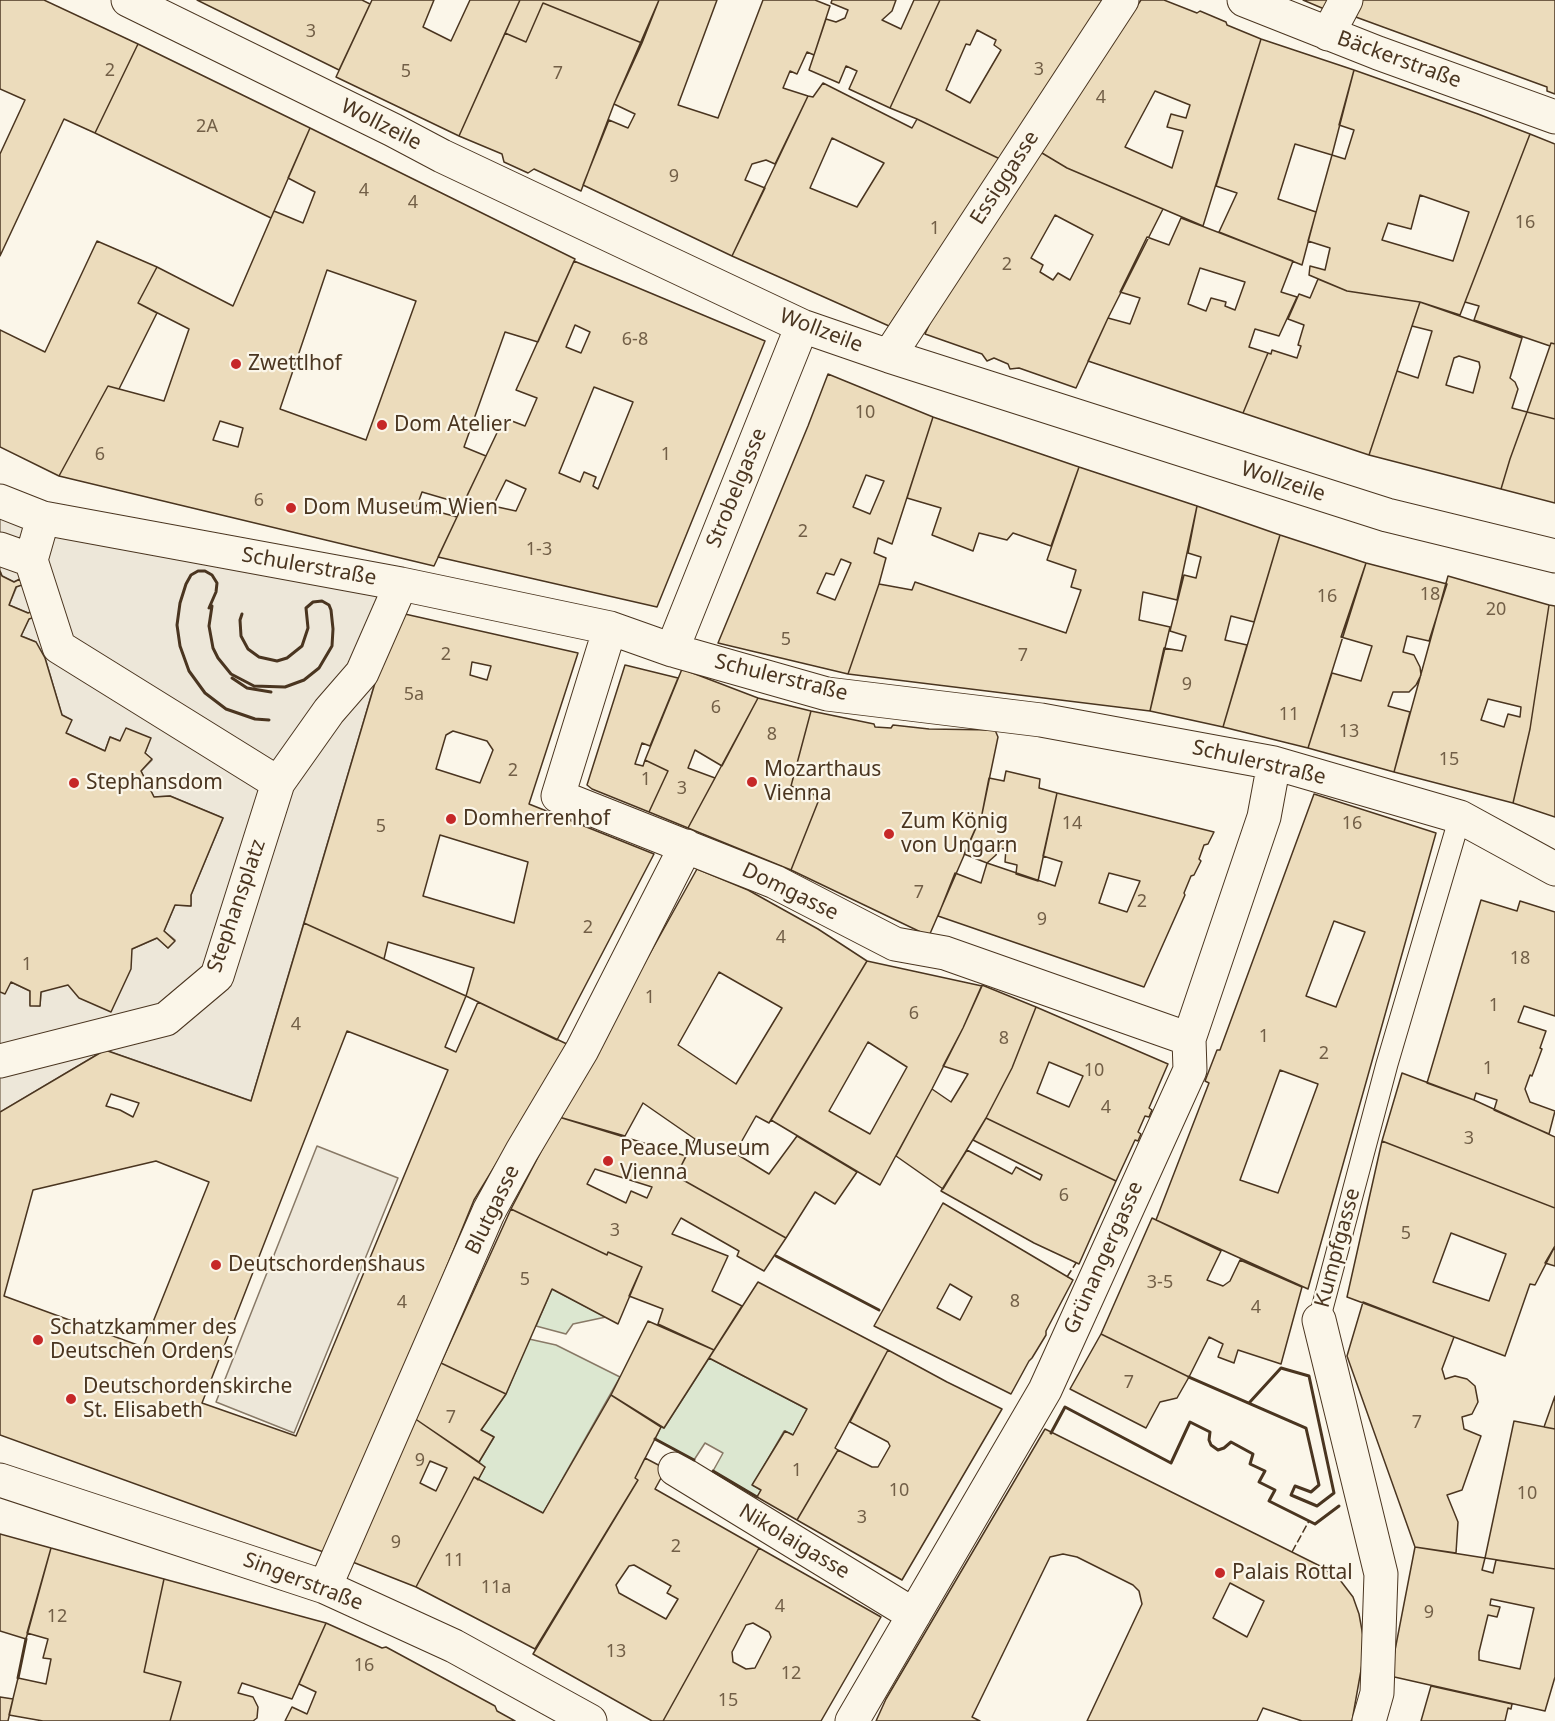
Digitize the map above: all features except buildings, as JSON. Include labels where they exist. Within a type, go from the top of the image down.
[{"type":"street","name":"Wollzeile","points":[[128,0],[450,160],[802,326],[889,356],[1387,515],[1555,556]]},
{"type":"street","name":"Essiggasse","points":[[889,356],[1122,0]]},
{"type":"street","name":"Bäckerstraße","points":[[1244,0],[1328,34],[1555,117]]},
{"type":"street","points":[[1328,34],[1346,0]]},
{"type":"street","name":"Strobelgasse","points":[[672,650],[802,326]]},
{"type":"street","name":"Schulerstraße","points":[[0,501],[43,518],[401,584],[610,628],[672,650],[827,694],[1041,720],[1275,763],[1460,817],[1555,869]]},
{"type":"street","points":[[43,518],[31,560],[59,647],[278,783]]},
{"type":"street","points":[[0,549],[31,560]]},
{"type":"street","name":"Stephansplatz","points":[[0,1061],[166,1019],[217,976],[278,783],[329,711],[362,672],[401,584]]},
{"type":"street","name":"Domgasse","points":[[610,628],[558,796],[776,882],[895,944],[945,953],[1189,1039]]},
{"type":"street","name":"Grünangergasse","points":[[852,1721],[1045,1390],[1190,1070],[1189,1039],[1264,817],[1275,763]]},
{"type":"street","name":"Blutgasse","points":[[325,1587],[489,1211],[582,1050],[686,846]]},
{"type":"street","name":"Kumpfgasse","points":[[1319,1320],[1381,1574],[1377,1694],[1370,1721]]},
{"type":"street","name":"Nikolaigasse","points":[[675,1469],[914,1615]]},
{"type":"street","name":"Singerstraße","points":[[0,1480],[325,1587],[454,1646],[590,1721]]},
{"type":"lane","name":"Kumpfgasse","points":[[1319,1320],[1387,1064],[1460,817]]},
{"type":"green space","points":[[552,1289],[606,1317],[573,1324],[566,1334],[536,1326]]},
{"type":"green space","points":[[529,1339],[556,1345],[620,1377],[543,1513],[478,1480],[485,1467],[479,1462],[494,1437],[481,1430],[506,1394]]},
{"type":"green space","points":[[709,1358],[807,1409],[793,1435],[784,1431],[753,1485],[761,1490],[757,1497],[713,1471],[723,1453],[705,1443],[694,1460],[655,1439]]},
{"type":"shaded area","points":[[0,501],[401,584],[396,612],[251,1101],[105,1050],[0,1112],[0,992],[11,982],[30,991],[30,1005],[40,1006],[41,992],[132,949],[157,938],[168,948],[175,940],[164,931],[175,905],[191,906],[191,895],[223,818],[170,796],[154,797],[141,771],[152,760],[145,753],[150,738],[120,741],[110,737],[105,751],[66,733],[71,720],[62,715],[45,658],[36,642],[21,636],[29,619],[28,613],[9,605],[20,579],[14,582],[2,576],[0,571]]},
{"type":"shaded area","points":[[317,1146],[398,1178],[294,1433],[216,1402]]},
{"type":"fence","points":[[1067,1277],[1076,1263]]},
{"type":"fence","points":[[1292,1552],[1309,1521]]},
{"type":"wall","points":[[209,608],[217,583],[212,575],[205,571],[198,571],[191,575],[186,584],[177,625],[180,646],[189,671],[205,693],[226,709],[255,719],[269,720]]},
{"type":"wall","points":[[212,606],[209,626],[213,648],[218,658],[231,674],[254,686],[285,687],[304,680],[319,668],[332,646],[331,610],[329,605],[322,601],[313,602],[306,608],[308,628],[302,646],[287,658],[277,661],[259,657],[248,649],[241,636],[242,614]]},
{"type":"wall","points":[[232,678],[247,688],[271,692]]},
{"type":"wall","points":[[776,1256],[879,1310]]},
{"type":"wall","points":[[1189,1377],[1306,1428],[1319,1485],[1311,1492],[1295,1486],[1291,1495],[1317,1506],[1334,1493],[1309,1376],[1281,1368],[1249,1403]]},
{"type":"wall","points":[[1051,1433],[1065,1407],[1171,1463],[1190,1422],[1210,1432],[1211,1445],[1218,1450],[1231,1442],[1253,1454],[1250,1464],[1265,1471],[1259,1482],[1275,1490],[1269,1501],[1315,1524],[1339,1506]]},
{"type":"wall","points":[[655,1439],[694,1460]]},
{"type":"wall","points":[[713,1471],[757,1497]]},
{"type":"wall","points":[[18,1678],[26,1639]]},
{"type":"place","name":"Zwettlhof","points":[[236,364]]},
{"type":"place","name":"Dom Atelier","points":[[382,425]]},
{"type":"place","name":"Dom Museum Wien","points":[[291,508]]},
{"type":"place","name":"Mozarthaus Vienna","points":[[752,782]]},
{"type":"place","name":"Stephansdom","points":[[74,783]]},
{"type":"place","name":"Domherrenhof","points":[[451,819]]},
{"type":"place","name":"Zum König von Ungarn","points":[[889,834]]},
{"type":"place","name":"Peace Museum Vienna","points":[[608,1161]]},
{"type":"place","name":"Deutschordenshaus","points":[[216,1265]]},
{"type":"place","name":"Schatzkammer des Deutschen Ordens","points":[[38,1340]]},
{"type":"place","name":"Deutschordenskirche St. Elisabeth","points":[[71,1399]]},
{"type":"place","name":"Palais Rottal","points":[[1220,1573]]}]
